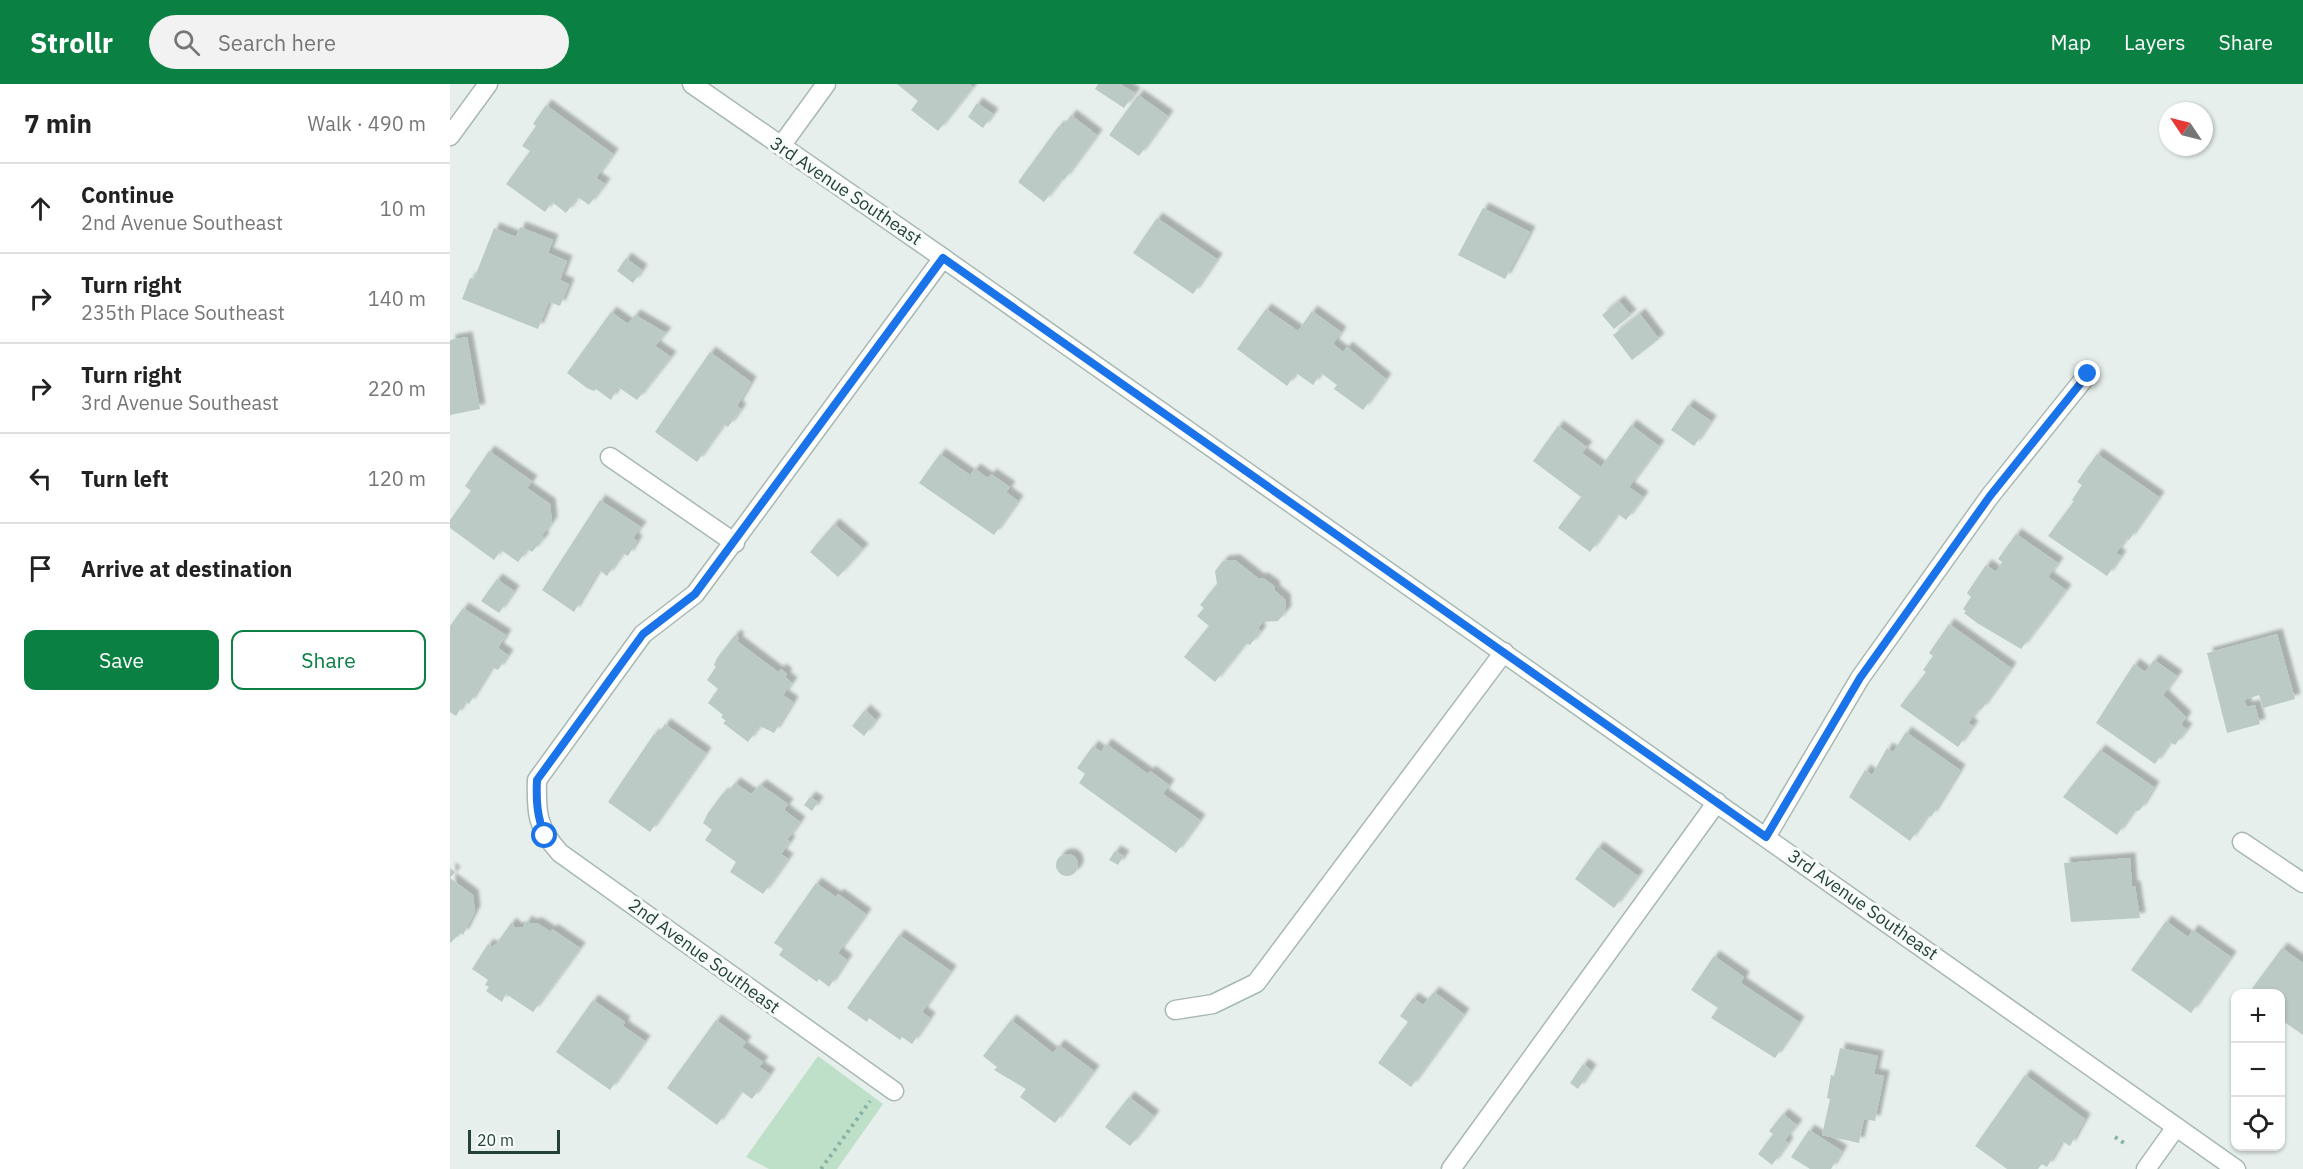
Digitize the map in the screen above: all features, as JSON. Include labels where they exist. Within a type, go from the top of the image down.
[{"type":"street","points":[[450,136],[488,84]]},
{"type":"street","name":"3rd Avenue Southeast","points":[[692,84],[1504,652],[2236,1169]]},
{"type":"street","points":[[781,146],[826,84]]},
{"type":"street","points":[[610,457],[735,543],[943,258]]},
{"type":"street","points":[[1766,837],[1860,678],[1990,496],[2088,374]]},
{"type":"street","name":"2nd Avenue Southeast","points":[[735,543],[695,594],[643,634],[537,780],[536,803],[539,823],[545,836],[560,853],[888,1088]]},
{"type":"street","points":[[1175,1010],[1213,1004],[1256,983],[1504,652]]},
{"type":"street","points":[[1451,1169],[1717,802]]},
{"type":"street","points":[[2242,842],[2303,884]]},
{"type":"street","points":[[2146,1169],[2176,1126]]},
{"type":"path","points":[[821,1169],[888,1088]]},
{"type":"path","points":[[2115,1137],[2124,1143]]},
{"type":"green space","points":[[818,1056],[883,1104],[837,1169],[769,1169],[746,1157]]},
{"type":"building","points":[[897,84],[969,84],[973,87],[938,131],[911,110],[918,101]]},
{"type":"building","points":[[1098,84],[1120,84],[1135,93],[1124,108],[1095,89]]},
{"type":"building","points":[[1138,95],[1168,116],[1139,156],[1109,135]]},
{"type":"building","points":[[977,103],[993,114],[983,128],[968,117]]},
{"type":"building","points":[[546,105],[613,154],[596,178],[605,184],[589,205],[578,197],[566,213],[552,202],[545,212],[506,184],[530,151],[522,146],[536,126],[533,124]]},
{"type":"building","points":[[1071,115],[1097,135],[1064,180],[1062,179],[1044,202],[1018,182],[1059,126],[1062,128]]},
{"type":"building","points":[[1483,208],[1530,232],[1505,279],[1458,255]]},
{"type":"building","points":[[1157,218],[1217,259],[1193,294],[1133,253]]},
{"type":"building","points":[[520,227],[553,240],[548,253],[567,261],[560,280],[569,284],[560,306],[549,302],[538,329],[462,299],[470,278],[474,279],[494,228],[516,237]]},
{"type":"building","points":[[626,258],[642,270],[633,283],[617,271]]},
{"type":"building","points":[[1619,301],[1631,315],[1614,329],[1602,315]]},
{"type":"building","points":[[1266,309],[1298,331],[1312,311],[1341,332],[1333,344],[1343,352],[1347,347],[1386,379],[1363,410],[1334,389],[1337,385],[1321,373],[1313,385],[1296,373],[1287,386],[1237,349]]},
{"type":"building","points":[[611,312],[628,324],[635,315],[666,333],[655,346],[671,357],[637,400],[618,387],[611,400],[596,389],[594,391],[587,388],[567,373]]},
{"type":"building","points":[[1640,314],[1659,339],[1632,360],[1613,335]]},
{"type":"building","points":[[467,337],[480,409],[450,415],[450,340]]},
{"type":"building","points":[[710,352],[751,382],[737,406],[741,409],[728,427],[724,424],[697,462],[655,432]]},
{"type":"building","points":[[1688,405],[1711,421],[1694,446],[1671,430]]},
{"type":"building","points":[[1631,425],[1659,446],[1629,487],[1643,497],[1626,520],[1618,514],[1590,552],[1558,528],[1581,497],[1533,461],[1558,426],[1587,447],[1582,453],[1601,467]]},
{"type":"building","points":[[489,451],[532,481],[527,488],[550,504],[552,522],[542,536],[544,538],[532,552],[528,549],[518,562],[501,550],[494,560],[450,528],[450,520],[471,491],[465,486]]},
{"type":"building","points":[[940,454],[970,475],[975,469],[988,478],[991,474],[1010,487],[1006,492],[1018,501],[994,535],[919,483]]},
{"type":"building","points":[[2097,454],[2159,497],[2129,540],[2127,538],[2116,553],[2121,556],[2107,576],[2048,536],[2074,501],[2072,500],[2082,485],[2077,482]]},
{"type":"building","points":[[600,500],[641,527],[633,538],[637,541],[628,556],[623,553],[607,576],[599,570],[574,612],[542,590]]},
{"type":"building","points":[[834,524],[863,549],[838,577],[810,552]]},
{"type":"building","points":[[2016,534],[2058,563],[2048,577],[2066,590],[2021,649],[1977,623],[1964,613],[1966,611],[1963,609],[1971,597],[1967,593],[1986,565],[1996,572],[2002,562],[1998,559]]},
{"type":"building","points":[[1235,560],[1259,579],[1263,578],[1274,586],[1275,591],[1285,599],[1286,611],[1278,621],[1263,622],[1258,628],[1261,631],[1250,645],[1246,643],[1215,682],[1184,657],[1209,626],[1197,616],[1204,608],[1200,605],[1217,584],[1215,571],[1223,561]]},
{"type":"building","points":[[497,579],[514,591],[499,613],[481,601]]},
{"type":"building","points":[[463,608],[506,635],[498,648],[508,655],[498,670],[492,667],[469,704],[465,701],[456,716],[450,712],[450,626]]},
{"type":"building","points":[[1949,624],[2011,668],[1981,710],[1979,709],[1968,723],[1973,726],[1958,747],[1900,706],[1926,672],[1923,670],[1933,656],[1929,653]]},
{"type":"building","points":[[2277,634],[2295,699],[2263,708],[2259,695],[2244,700],[2247,707],[2255,705],[2260,724],[2227,733],[2207,653]]},
{"type":"building","points":[[735,635],[739,638],[737,641],[778,672],[781,669],[787,674],[785,677],[792,683],[783,695],[793,702],[774,733],[760,726],[748,742],[723,723],[726,721],[721,717],[723,715],[708,703],[718,689],[707,680],[716,667],[714,665],[717,658]]},
{"type":"building","points":[[2154,660],[2177,676],[2163,695],[2186,717],[2181,725],[2187,729],[2175,745],[2170,742],[2155,764],[2096,723],[2134,664],[2145,672]]},
{"type":"building","points":[[865,710],[876,720],[864,736],[852,726]]},
{"type":"building","points":[[665,724],[706,753],[650,832],[608,802],[654,734],[657,736]]},
{"type":"building","points":[[1906,732],[1960,770],[1931,817],[1928,815],[1910,841],[1849,797],[1865,770],[1872,775],[1887,748],[1893,752]]},
{"type":"building","points":[[1106,744],[1148,774],[1150,771],[1169,785],[1163,794],[1200,820],[1176,853],[1079,783],[1085,774],[1077,768],[1093,746],[1101,752]]},
{"type":"building","points":[[2100,750],[2154,787],[2140,810],[2133,812],[2117,835],[2063,797]]},
{"type":"building","points":[[735,783],[751,794],[761,785],[788,804],[784,810],[800,822],[787,840],[790,842],[781,854],[788,859],[763,894],[730,872],[736,862],[705,840],[712,830],[703,823],[708,813],[723,793],[725,795]]},
{"type":"building","points":[[810,797],[818,802],[812,811],[804,805]]},
{"type":"building","points":[[1598,847],[1638,876],[1614,908],[1575,879]]},
{"type":"building","points":[[1115,851],[1124,856],[1118,865],[1109,860]]},
{"type":"building","points":[[1067,854],[1075,857],[1078,865],[1075,873],[1067,876],[1059,873],[1056,865],[1059,857]]},
{"type":"building","points":[[2130,858],[2132,886],[2135,886],[2140,918],[2071,922],[2064,863]]},
{"type":"building","points":[[450,868],[455,872],[450,878]]},
{"type":"building","points":[[450,878],[473,895],[475,911],[463,935],[461,933],[450,943]]},
{"type":"building","points":[[816,883],[836,897],[838,894],[866,914],[838,953],[847,960],[829,987],[819,979],[817,982],[779,955],[783,949],[774,943]]},
{"type":"building","points":[[526,921],[531,924],[537,923],[551,932],[552,929],[580,948],[533,1012],[506,994],[502,1002],[486,991],[489,987],[485,985],[488,980],[472,969],[488,944],[492,947],[497,943],[511,923],[516,928],[523,927]]},
{"type":"building","points":[[2166,921],[2188,937],[2193,930],[2231,957],[2191,1013],[2131,970]]},
{"type":"building","points":[[899,935],[951,971],[922,1012],[930,1018],[912,1044],[902,1037],[900,1040],[869,1018],[867,1022],[847,1008]]},
{"type":"building","points":[[2282,948],[2303,963],[2303,1035],[2285,1022],[2285,989],[2252,989]]},
{"type":"building","points":[[1714,956],[1744,977],[1741,983],[1799,1022],[1775,1058],[1711,1018],[1718,1008],[1691,990]]},
{"type":"building","points":[[1434,992],[1464,1014],[1411,1087],[1378,1063],[1408,1022],[1400,1016],[1413,998],[1423,1005]]},
{"type":"building","points":[[593,1000],[625,1022],[623,1026],[645,1041],[610,1090],[556,1052]]},
{"type":"building","points":[[716,1020],[746,1042],[742,1047],[763,1062],[759,1067],[770,1074],[752,1099],[741,1091],[717,1125],[667,1088]]},
{"type":"building","points":[[1011,1020],[1053,1053],[1059,1045],[1094,1071],[1055,1123],[1020,1097],[1026,1089],[994,1070],[997,1067],[983,1056]]},
{"type":"building","points":[[1840,1048],[1878,1056],[1874,1074],[1884,1076],[1875,1121],[1864,1119],[1859,1143],[1822,1135],[1830,1099],[1827,1098],[1831,1075],[1834,1076]]},
{"type":"building","points":[[1583,1064],[1591,1070],[1578,1089],[1570,1083]]},
{"type":"building","points":[[2025,1075],[2085,1119],[2070,1146],[2062,1141],[2047,1167],[2042,1164],[2038,1169],[2007,1169],[1975,1146]]},
{"type":"building","points":[[1129,1097],[1154,1116],[1130,1146],[1105,1127]]},
{"type":"building","points":[[1783,1114],[1797,1125],[1785,1140],[1788,1143],[1772,1165],[1758,1154],[1773,1134],[1769,1131]]},
{"type":"building","points":[[1809,1130],[1842,1151],[1831,1169],[1810,1169],[1791,1157]]},
{"type":"route","points":[[545,836],[539,823],[536,803],[537,780],[643,634],[695,594],[745,530],[943,258],[1766,837],[1860,678],[1990,496],[2088,374]]}]
